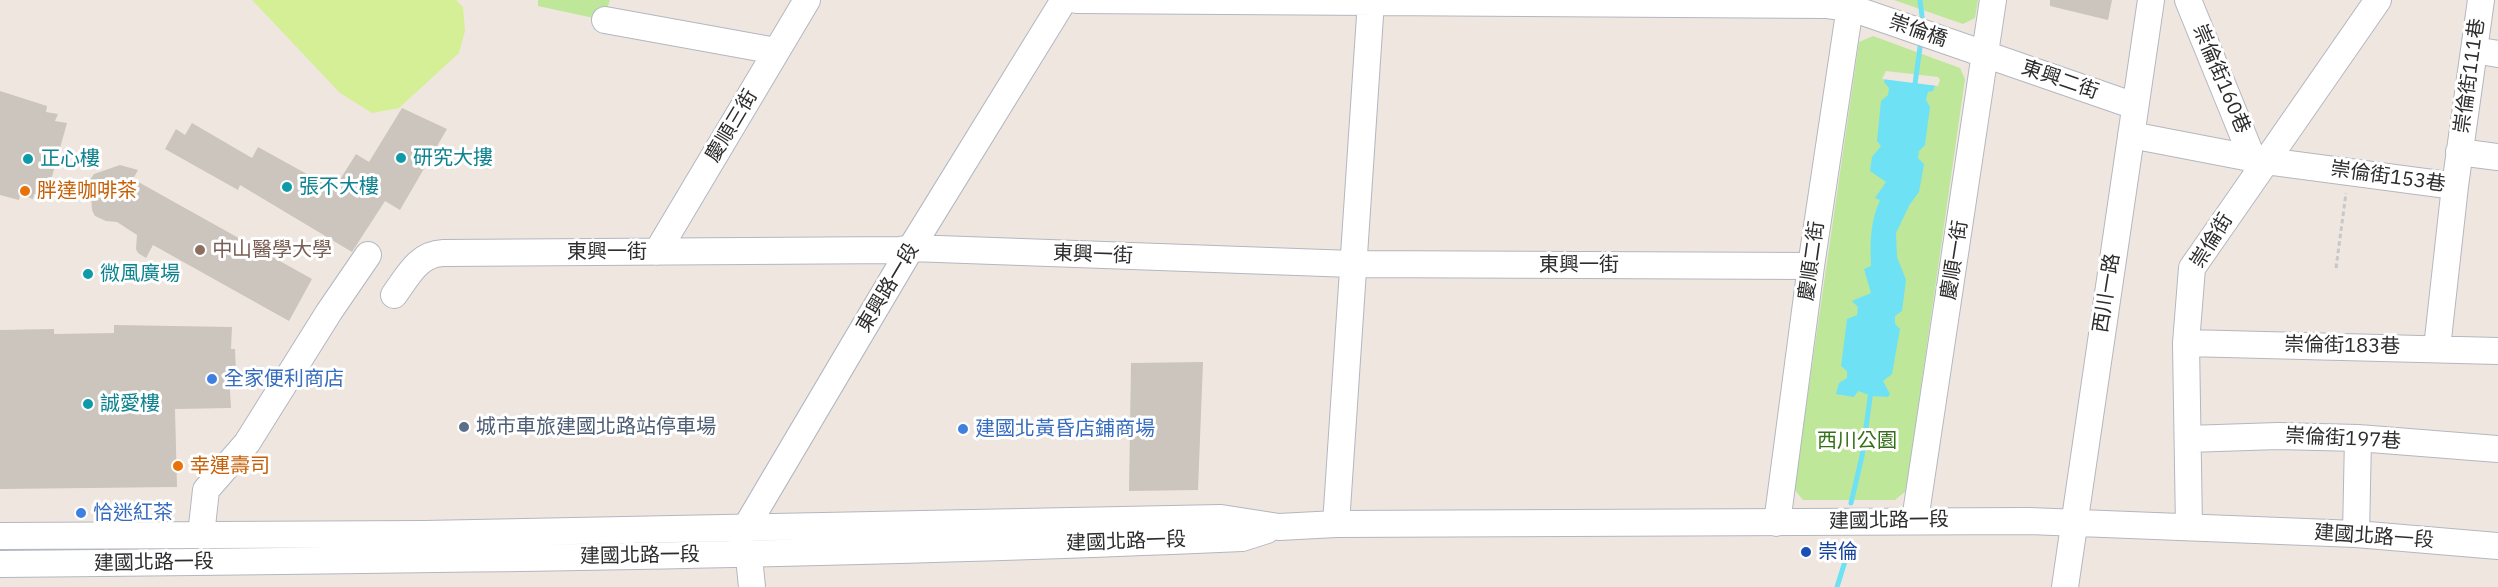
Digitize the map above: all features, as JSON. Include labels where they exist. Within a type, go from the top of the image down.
[{"type":"street","name":"慶順三街","points":[[657,252],[807,0]]},
{"type":"street","name":"東興路一段","points":[[746,526],[911,248],[1064,0]]},
{"type":"street","points":[[1077,0],[1850,4]]},
{"type":"street","name":"慶順一街","points":[[1916,520],[1994,0]]},
{"type":"street","name":"西川一路","points":[[2065,587],[2151,0]]},
{"type":"street","name":"崇倫街160巷","points":[[2188,0],[2259,164]]},
{"type":"street","name":"崇倫街","points":[[2189,527],[2187,341],[2192,268],[2259,164],[2378,0]]},
{"type":"street","name":"崇倫街111巷","points":[[2455,186],[2459,152],[2486,52],[2481,0]]},
{"type":"street","points":[[1336,524],[1371,1]]},
{"type":"street","name":"崇倫橋","points":[[1850,4],[1986,54]]},
{"type":"street","name":"慶順二街","points":[[1777,524],[1811,266],[1850,4]]},
{"type":"street","points":[[605,20],[776,51]]},
{"type":"street","name":"東興二街","points":[[1986,54],[2135,106]]},
{"type":"street","name":"崇倫街160巷","points":[[2131,135],[2259,164]]},
{"type":"street","name":"崇倫街111巷","points":[[2459,152],[2498,157]]},
{"type":"street","name":"崇倫街153巷","points":[[2259,164],[2348,172],[2455,186],[2437,348]]},
{"type":"street","name":"東興一街","points":[[394,295],[417,264],[430,254],[900,250],[911,248],[1353,264],[1811,266]]},
{"type":"street","points":[[201,535],[206,490],[247,443],[328,312],[368,255]]},
{"type":"street","name":"崇倫街183巷","points":[[2187,341],[2498,351]]},
{"type":"street","name":"崇倫街197巷","points":[[2188,439],[2278,436],[2358,438],[2498,449]]},
{"type":"street","points":[[2356,534],[2358,438]]},
{"type":"street","name":"建國北路一段","points":[[0,536],[425,534],[1221,518],[1279,526],[1777,524],[1916,520],[2073,523],[2356,534],[2498,546]]},
{"type":"street","points":[[746,526],[752,587]]},
{"type":"street","name":"建國北路一段","points":[[0,564],[466,560],[931,550],[1242,538],[1279,526]]},
{"type":"path","points":[[2336,268],[2348,172]]},
{"type":"green space","points":[[252,0],[456,0],[463,7],[465,31],[459,53],[399,108],[372,113],[340,93]]},
{"type":"green space","points":[[538,0],[610,0],[603,20],[538,6]]},
{"type":"green space","points":[[1894,0],[1978,0],[1975,18],[1963,24]]},
{"type":"green space","name":"西川公園","points":[[1873,36],[1960,68],[1965,79],[1906,491],[1895,500],[1803,500],[1794,489],[1859,42]]},
{"type":"water","points":[[1886,74],[1937,80],[1933,91],[1928,92],[1926,100],[1930,107],[1925,145],[1919,151],[1918,158],[1924,164],[1919,192],[1910,204],[1896,233],[1897,257],[1906,280],[1902,311],[1895,316],[1895,324],[1900,329],[1892,374],[1883,381],[1890,394],[1888,397],[1872,396],[1858,391],[1854,397],[1836,394],[1839,383],[1847,378],[1847,371],[1841,366],[1847,319],[1857,315],[1858,307],[1852,301],[1871,293],[1864,269],[1871,266],[1871,233],[1880,200],[1875,198],[1886,182],[1870,171],[1872,157],[1881,146],[1877,141],[1881,101],[1888,95],[1889,88],[1884,82]]},
{"type":"pier","points":[[1886,71],[1938,77],[1940,80],[1938,86],[1882,79]]},
{"type":"building","points":[[2050,0],[2112,0],[2108,20],[2050,6]]},
{"type":"building","name":"正心樓","points":[[0,91],[47,106],[46,112],[58,114],[55,121],[67,123],[46,198],[34,194],[33,199],[20,195],[19,200],[0,195]]},
{"type":"building","points":[[402,108],[447,129],[400,210],[385,201],[352,252],[240,185],[238,190],[165,149],[176,129],[185,135],[192,123],[252,158],[258,147],[334,189],[356,154],[369,162]]},
{"type":"building","points":[[120,165],[138,170],[133,179],[312,279],[289,321],[153,245],[146,258],[136,249],[137,235],[117,222],[106,221],[95,216],[92,210],[90,180],[94,174]]},
{"type":"building","name":"誠愛樓","points":[[114,325],[232,327],[231,349],[235,349],[236,374],[229,375],[231,408],[175,409],[177,487],[0,489],[0,330],[54,329],[54,334],[114,333]]},
{"type":"building","points":[[1203,362],[1198,490],[1129,491],[1131,363]]},
{"type":"waterway","points":[[1920,0],[1923,25]]},
{"type":"waterway","points":[[1915,84],[1921,40]]},
{"type":"waterway","points":[[1851,503],[1862,456],[1871,391]]},
{"type":"waterway","points":[[1837,587],[1847,555]]},
{"type":"place","name":"研究大摟","points":[[401,158]]},
{"type":"place","name":"正心樓","points":[[28,159]]},
{"type":"place","name":"張不大樓","points":[[287,187]]},
{"type":"place","name":"胖達咖啡茶","points":[[25,191]]},
{"type":"place","name":"中山醫學大學","points":[[200,250]]},
{"type":"place","name":"微風廣場","points":[[88,274]]},
{"type":"place","name":"全家便利商店","points":[[212,379]]},
{"type":"place","name":"誠愛樓","points":[[88,404]]},
{"type":"place","name":"城市車旅建國北路站停車場","points":[[464,427]]},
{"type":"place","name":"建國北黃昏店鋪商場","points":[[963,429]]},
{"type":"place","name":"幸運壽司","points":[[178,466]]},
{"type":"place","name":"恰迷紅茶","points":[[81,513]]},
{"type":"place","name":"崇倫","points":[[1806,552]]}]
